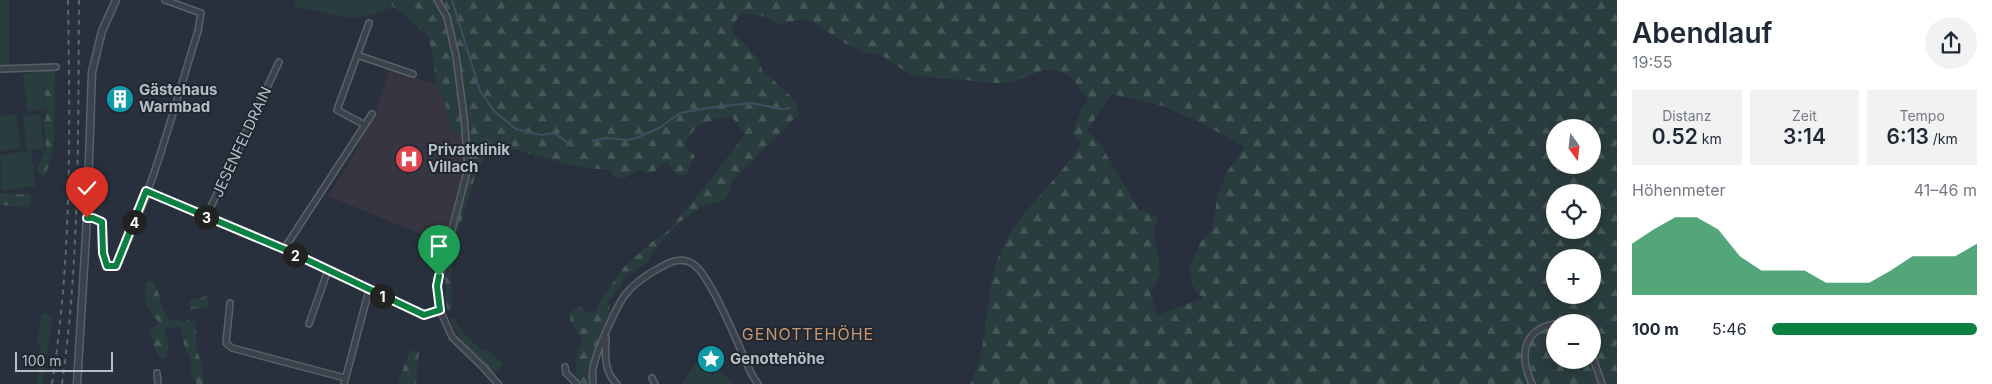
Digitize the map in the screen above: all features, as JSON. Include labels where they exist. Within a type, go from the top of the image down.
[{"type":"street","points":[[77,384],[87,218],[92,72],[102,31],[116,0]]},
{"type":"street","points":[[87,218],[93,218],[102,222],[105,262],[107,266],[116,266],[164,141],[198,31],[201,13],[165,0]]},
{"type":"street","points":[[436,0],[448,17],[456,56],[468,168],[437,286],[440,310],[452,337],[498,384]]},
{"type":"street","points":[[365,125],[338,110],[369,23]]},
{"type":"street","points":[[357,55],[413,74]]},
{"type":"street","name":"JESENFELDRAIN","points":[[206,217],[279,62]]},
{"type":"street","points":[[0,69],[56,68]]},
{"type":"street","points":[[284,249],[372,114]]},
{"type":"street","points":[[146,191],[284,249],[424,315],[440,310]]},
{"type":"street","points":[[593,384],[593,369],[606,333],[620,303],[634,286],[669,262],[686,261],[695,265],[708,281],[758,384]]},
{"type":"street","points":[[309,324],[328,270]]},
{"type":"street","points":[[230,303],[226,343],[232,348],[344,381],[369,290]]},
{"type":"street","points":[[1532,384],[1525,367],[1525,348],[1534,334],[1546,326]]},
{"type":"street","points":[[606,333],[606,363],[611,376],[617,384]]},
{"type":"street","points":[[565,367],[566,373],[576,384]]},
{"type":"street","points":[[1597,369],[1602,384]]},
{"type":"street","points":[[157,373],[158,384]]},
{"type":"street","points":[[652,378],[655,384]]},
{"type":"shaded area","name":"Privatklinik Villach","points":[[390,69],[437,85],[443,95],[450,126],[462,138],[469,164],[448,250],[440,242],[328,196],[354,154],[375,112]]},
{"type":"green space","points":[[0,0],[9,0],[9,67],[0,67]]},
{"type":"green space","points":[[296,0],[390,0],[393,7],[371,15],[348,18],[293,6]]},
{"type":"green space","points":[[390,0],[1617,0],[1617,384],[970,384],[980,356],[993,276],[1004,244],[1013,228],[1072,158],[1082,143],[1072,133],[1082,108],[1089,100],[1070,76],[1053,70],[1043,70],[1010,83],[910,75],[880,54],[865,53],[845,43],[811,21],[804,19],[778,24],[766,17],[741,14],[731,28],[734,36],[740,39],[758,59],[763,73],[768,75],[796,101],[799,114],[732,181],[723,201],[706,205],[691,213],[656,248],[648,263],[624,277],[622,284],[608,302],[611,317],[600,337],[591,365],[589,384],[583,384],[575,379],[577,354],[583,339],[571,324],[570,313],[579,306],[586,312],[594,314],[603,296],[625,266],[653,241],[667,232],[745,134],[732,117],[715,119],[696,127],[684,145],[695,156],[689,166],[688,174],[677,175],[667,162],[660,164],[655,172],[647,173],[639,170],[623,179],[613,176],[610,170],[578,167],[505,147],[487,154],[478,168],[456,238],[451,273],[452,307],[447,312],[445,274],[448,250],[469,164],[462,138],[450,126],[443,95],[437,85],[429,37],[402,12],[393,7]],"holes":[[[1111,94],[1163,106],[1209,127],[1245,147],[1227,172],[1217,197],[1213,228],[1200,243],[1189,269],[1194,289],[1203,298],[1158,315],[1150,293],[1160,275],[1154,230],[1158,217],[1139,210],[1099,142],[1087,131]]]},
{"type":"green space","points":[[41,69],[55,71],[54,143],[45,176],[36,171],[46,149],[44,124],[47,110]]},
{"type":"green space","points":[[41,71],[46,109],[27,111],[23,74]]},
{"type":"green space","points":[[16,114],[21,148],[0,151],[0,116]]},
{"type":"green space","points":[[40,114],[44,148],[27,151],[23,116]]},
{"type":"green space","points":[[31,151],[36,186],[2,191],[0,155]]},
{"type":"green space","points":[[0,193],[30,195],[31,203],[28,207],[0,205]]},
{"type":"green space","points":[[148,281],[153,281],[160,297],[161,306],[168,319],[184,322],[193,318],[196,322],[196,347],[203,368],[203,384],[197,384],[190,371],[191,360],[185,348],[180,327],[164,328],[169,346],[165,358],[160,358],[154,346],[153,338],[149,334],[152,327],[156,327],[158,321],[146,302],[145,292]]},
{"type":"green space","points":[[207,296],[209,306],[191,310],[189,300]]},
{"type":"green space","points":[[42,313],[53,315],[42,384],[36,384],[41,346],[37,345]]},
{"type":"green space","points":[[450,318],[454,318],[459,328],[480,349],[490,352],[504,365],[494,373],[463,341]]},
{"type":"green space","points":[[416,350],[419,352],[416,384],[398,384],[409,352]]},
{"type":"green space","points":[[702,354],[734,384],[682,384]]},
{"type":"waterway","points":[[452,0],[480,91],[494,111],[516,129],[541,135],[554,133],[573,146]]},
{"type":"waterway","points":[[592,141],[605,138],[628,140],[636,138],[659,128],[680,113],[707,108],[751,103],[782,109],[790,108]]},
{"type":"railway","points":[[52,384],[59,336],[66,240],[69,144],[68,0]]},
{"type":"railway","points":[[62,384],[68,336],[75,240],[79,0]]},
{"type":"place","name":"Gästehaus Warmbad","points":[[120,99]]},
{"type":"place","name":"Privatklinik Villach","points":[[409,159]]},
{"type":"place","name":"Genottehöhe","points":[[711,359]]},
{"type":"district","name":"GENOTTEHÖHE","points":[[808,334]]},
{"type":"route","points":[[87,218],[93,218],[102,222],[105,262],[107,266],[112,267],[116,266],[121,255],[146,191],[284,249],[424,315],[440,310],[437,286],[439,276]]}]
